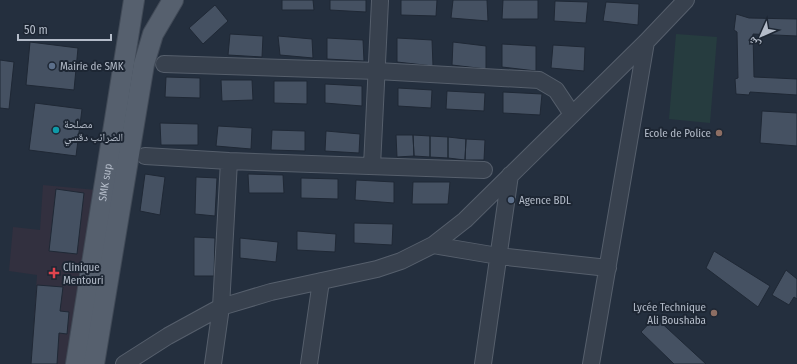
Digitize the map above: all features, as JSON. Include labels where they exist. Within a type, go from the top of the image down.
[{"type":"main road","name":"SMK sup","points":[[76,364],[134,0]]},
{"type":"main road","points":[[94,364],[144,64],[153,34],[173,0]]},
{"type":"street","points":[[124,364],[168,336],[221,307],[271,292],[377,269],[401,262],[433,245],[464,220],[510,176],[646,42],[686,0]]},
{"type":"street","points":[[372,166],[380,1]]},
{"type":"street","points":[[591,364],[646,42]]},
{"type":"street","points":[[164,64],[376,71],[539,80],[556,90],[572,114]]},
{"type":"street","points":[[144,156],[229,161],[484,170]]},
{"type":"street","points":[[214,364],[221,307],[229,161]]},
{"type":"street","points":[[483,364],[510,176]]},
{"type":"street","points":[[433,245],[498,256],[608,268]]},
{"type":"street","points":[[309,364],[321,281]]},
{"type":"shaded area","name":"Clinique Mentouri","points":[[43,185],[96,190],[73,364],[31,364],[37,275],[9,271],[13,227],[40,230]]},
{"type":"green space","points":[[676,34],[717,37],[710,123],[669,119]]},
{"type":"building","points":[[282,0],[313,0],[314,10],[282,10]]},
{"type":"building","points":[[330,0],[366,0],[366,12],[330,10]]},
{"type":"building","points":[[401,0],[437,0],[436,16],[401,15]]},
{"type":"building","points":[[453,0],[487,0],[488,21],[451,18]]},
{"type":"building","points":[[503,0],[538,0],[538,19],[502,19]]},
{"type":"building","points":[[555,1],[588,2],[586,23],[554,21]]},
{"type":"building","points":[[606,2],[639,4],[638,25],[603,21]]},
{"type":"building","points":[[215,5],[228,21],[203,44],[189,28]]},
{"type":"building","points":[[736,14],[749,18],[797,19],[797,36],[753,34],[754,77],[797,79],[797,95],[750,92],[749,95],[736,94],[735,79],[738,78],[737,32],[734,30]]},
{"type":"building","points":[[230,34],[263,36],[262,57],[228,55]]},
{"type":"building","points":[[278,36],[312,39],[313,58],[280,55]]},
{"type":"building","points":[[327,38],[363,40],[364,61],[327,59]]},
{"type":"building","points":[[397,38],[432,40],[433,66],[397,62]]},
{"type":"building","name":"Mairie de SMK","points":[[30,42],[78,48],[74,90],[26,85]]},
{"type":"building","points":[[453,42],[486,46],[486,69],[452,65]]},
{"type":"building","points":[[502,44],[536,46],[536,71],[502,67]]},
{"type":"building","points":[[553,45],[585,47],[584,71],[551,68]]},
{"type":"building","points":[[0,60],[14,62],[9,109],[0,108]]},
{"type":"building","points":[[166,77],[200,78],[200,98],[165,97]]},
{"type":"building","points":[[221,80],[252,80],[253,100],[222,101]]},
{"type":"building","points":[[274,81],[307,81],[307,104],[274,103]]},
{"type":"building","points":[[325,84],[362,86],[362,106],[325,103]]},
{"type":"building","points":[[398,88],[432,90],[431,108],[398,106]]},
{"type":"building","points":[[447,91],[485,93],[484,111],[446,109]]},
{"type":"building","points":[[503,92],[542,94],[540,115],[503,113]]},
{"type":"building","name":"مصلحة الضرائب دقسي","points":[[35,103],[82,109],[76,156],[29,150]]},
{"type":"building","points":[[762,111],[797,113],[797,146],[760,143]]},
{"type":"building","points":[[160,123],[198,124],[198,145],[161,145]]},
{"type":"building","points":[[218,126],[252,128],[251,149],[216,146]]},
{"type":"building","points":[[272,130],[305,131],[305,151],[271,150]]},
{"type":"building","points":[[326,131],[360,134],[359,153],[325,151]]},
{"type":"building","points":[[396,135],[413,135],[414,156],[397,157]]},
{"type":"building","points":[[413,135],[430,136],[430,157],[414,156]]},
{"type":"building","points":[[430,136],[448,137],[448,158],[430,157]]},
{"type":"building","points":[[448,137],[466,139],[465,160],[448,158]]},
{"type":"building","points":[[466,139],[485,140],[484,160],[465,160]]},
{"type":"building","points":[[145,174],[165,177],[160,215],[140,211]]},
{"type":"building","points":[[248,174],[283,175],[284,193],[249,193]]},
{"type":"building","points":[[196,177],[217,178],[215,216],[195,214]]},
{"type":"building","points":[[301,178],[338,179],[338,199],[301,198]]},
{"type":"building","points":[[356,180],[394,182],[394,203],[355,200]]},
{"type":"building","points":[[413,182],[450,182],[448,204],[412,204]]},
{"type":"building","name":"Clinique Mentouri","points":[[56,189],[84,193],[77,254],[49,251]]},
{"type":"building","points":[[354,223],[393,224],[392,245],[354,243]]},
{"type":"building","points":[[297,231],[336,234],[335,252],[297,250]]},
{"type":"building","points":[[194,237],[215,238],[214,276],[194,276]]},
{"type":"building","points":[[240,238],[278,242],[276,262],[240,258]]},
{"type":"building","points":[[714,251],[770,286],[758,307],[706,268]]},
{"type":"building","points":[[786,270],[797,279],[797,299],[794,297],[789,305],[772,295]]},
{"type":"building","points":[[37,285],[63,287],[60,311],[69,312],[67,334],[59,333],[57,364],[31,364]]},
{"type":"building","points":[[655,317],[706,364],[674,364],[641,332]]},
{"type":"place","name":"Mairie de SMK","points":[[52,66]]},
{"type":"place","name":"مصلحة الضرائب دقسي","points":[[56,130]]},
{"type":"place","name":"Ecole de Police","points":[[719,133]]},
{"type":"place","name":"Agence BDL","points":[[511,200]]},
{"type":"place","name":"Clinique Mentouri","points":[[54,273]]},
{"type":"place","name":"Lycée Technique Ali Boushaba","points":[[714,313]]}]
